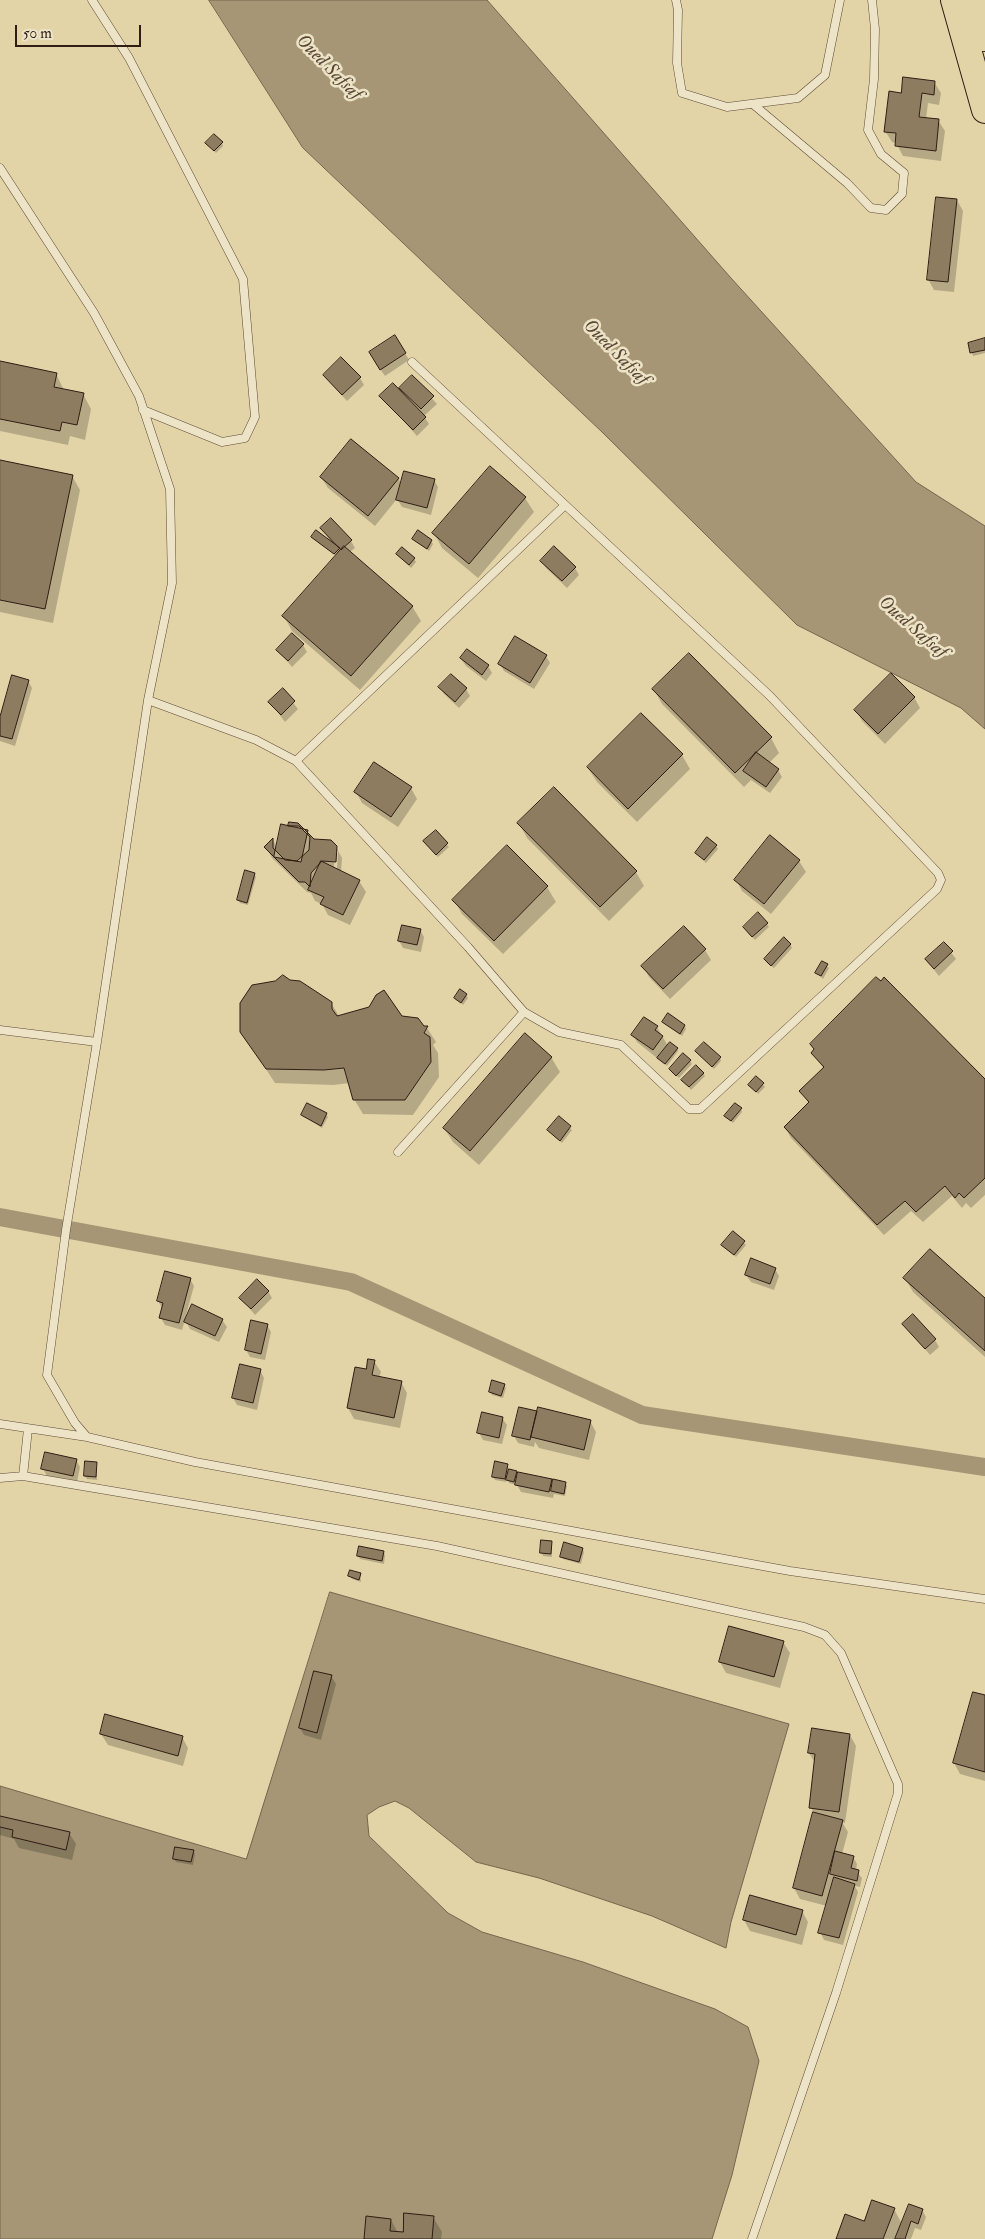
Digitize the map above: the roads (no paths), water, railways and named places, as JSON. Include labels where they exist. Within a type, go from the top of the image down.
[{"type":"highway","points":[[954,0],[985,110]]},
{"type":"highway","points":[[974,0],[985,38]]},
{"type":"lane","points":[[92,0],[129,58],[243,279],[255,417],[245,438],[222,442],[144,410]]},
{"type":"lane","points":[[676,0],[678,10],[677,63],[682,93],[727,107],[798,98],[825,75],[840,0]]},
{"type":"lane","points":[[754,105],[847,183],[871,208],[886,210],[902,194],[904,174],[882,154],[868,130],[874,79],[872,0]]},
{"type":"lane","points":[[0,168],[94,313],[139,396],[170,489],[172,583],[148,700],[97,1042],[66,1230],[47,1375],[75,1423],[87,1437]]},
{"type":"lane","points":[[148,700],[256,740],[296,761],[468,947],[524,1012],[559,1032],[621,1045],[688,1109],[700,1109],[937,889],[941,880],[938,873],[770,696],[412,362]]},
{"type":"lane","points":[[296,761],[565,505]]},
{"type":"lane","points":[[398,1152],[524,1012]]},
{"type":"lane","points":[[0,1030],[97,1042]]},
{"type":"lane","points":[[0,1424],[87,1437],[205,1463],[790,1571],[985,1599]]},
{"type":"lane","points":[[23,1476],[28,1428]]},
{"type":"lane","points":[[0,1478],[23,1476],[437,1546],[794,1624],[825,1635],[841,1653],[898,1784],[898,1794],[836,1993],[752,2239]]},
{"type":"water","name":"Oued Safsaf","points":[[209,0],[487,0],[731,278],[916,482],[985,526],[985,729],[961,708],[797,625],[602,432],[303,148]]},
{"type":"water","points":[[330,1592],[789,1724],[731,1922],[726,1948],[652,1916],[539,1878],[476,1862],[409,1808],[395,1801],[379,1807],[367,1815],[369,1836],[448,1913],[482,1932],[583,1962],[715,2009],[748,2027],[759,2061],[732,2175],[712,2239],[0,2239],[0,1786],[246,1859]]},
{"type":"waterway","points":[[0,1217],[351,1282],[642,1415],[985,1467]]}]
